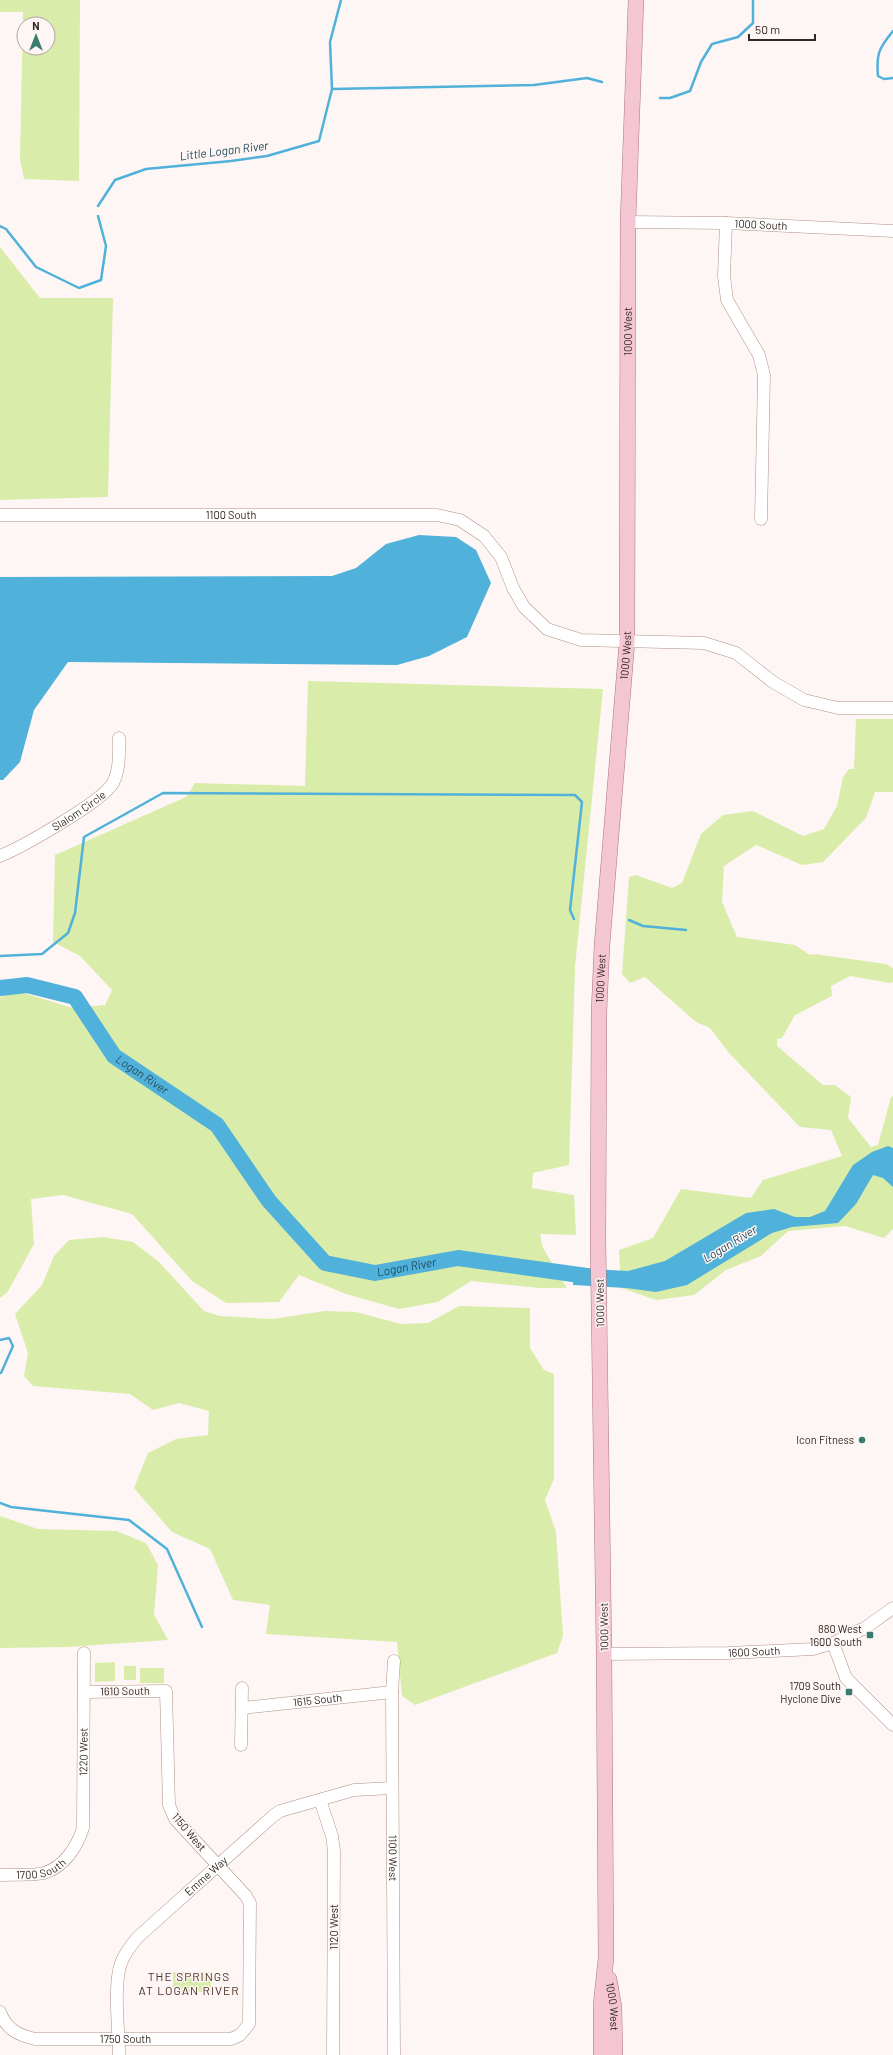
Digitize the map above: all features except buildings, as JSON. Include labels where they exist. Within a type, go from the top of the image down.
[{"type":"main road","name":"1000 West","points":[[601,2055],[602,1991],[606,1958],[604,1654],[598,1240],[599,1012],[602,945],[627,642],[628,222],[636,0]]},
{"type":"main road","name":"1000 West","points":[[606,1958],[614,2007],[614,2055]]},
{"type":"main road","points":[[602,1991],[606,2002],[606,2055]]},
{"type":"street","name":"1000 South","points":[[628,222],[726,223],[893,231]]},
{"type":"street","points":[[726,223],[724,276],[727,300],[759,355],[764,375],[761,519]]},
{"type":"street","name":"1100 South","points":[[0,515],[437,515],[460,520],[484,536],[501,557],[513,588],[524,607],[547,629],[581,640],[627,642]]},
{"type":"street","points":[[627,642],[704,643],[736,653],[773,682],[804,700],[838,708],[893,708]]},
{"type":"street","name":"Slalom Circle","points":[[0,856],[21,847],[100,797],[112,784],[118,770],[119,738]]},
{"type":"street","name":"1600 South","points":[[604,1654],[786,1651],[813,1649],[833,1643],[865,1628],[893,1608]]},
{"type":"street","points":[[833,1643],[846,1678],[893,1725]]},
{"type":"street","name":"1220 West","points":[[75,1848],[83,1828],[84,1653]]},
{"type":"street","name":"1100 West","points":[[394,1661],[392,1692],[394,2055]]},
{"type":"street","points":[[241,1745],[242,1688]]},
{"type":"street","name":"1610 South","points":[[84,1692],[166,1691]]},
{"type":"street","name":"1150 West","points":[[166,1691],[169,1805],[175,1819],[246,1896],[250,1904],[251,2014],[249,2024],[246,2028]]},
{"type":"street","name":"1615 South","points":[[242,1708],[392,1692]]},
{"type":"street","name":"Emme Way","points":[[119,2055],[118,1980],[121,1964],[128,1948],[138,1937],[280,1811],[364,1788],[392,1788]]},
{"type":"street","name":"1120 West","points":[[320,1800],[332,1836],[334,1851],[333,2055]]},
{"type":"street","name":"1700 South","points":[[0,1875],[43,1873],[62,1863],[75,1848]]},
{"type":"street","name":"1750 South","points":[[2,2018],[13,2031],[35,2039],[231,2039],[240,2035],[246,2028]]},
{"type":"green space","points":[[0,0],[80,0],[79,181],[24,179],[20,159],[22,56],[56,56],[56,16],[23,16],[23,12],[0,12]]},
{"type":"green space","points":[[0,247],[40,298],[113,298],[108,497],[0,500]]},
{"type":"green space","points":[[308,681],[603,689],[575,967],[569,1165],[533,1173],[532,1188],[574,1195],[576,1235],[540,1234],[543,1248],[567,1288],[540,1288],[471,1281],[438,1302],[399,1309],[346,1294],[299,1275],[279,1302],[226,1303],[192,1281],[132,1214],[63,1195],[31,1199],[34,1244],[7,1293],[0,1298],[0,997],[17,991],[73,1008],[105,1005],[112,990],[80,956],[53,942],[55,855],[186,797],[195,783],[305,786]]},
{"type":"green space","points":[[856,719],[893,719],[893,792],[875,792],[866,818],[823,862],[802,865],[756,845],[724,866],[722,902],[737,937],[795,945],[810,955],[814,954],[886,964],[893,968],[893,982],[890,983],[850,976],[831,986],[832,996],[795,1015],[782,1038],[777,1039],[777,1046],[823,1085],[835,1085],[851,1097],[848,1118],[871,1147],[878,1145],[891,1097],[893,1096],[893,1229],[884,1238],[845,1226],[788,1231],[761,1256],[726,1270],[694,1295],[656,1300],[621,1288],[619,1250],[653,1238],[681,1189],[751,1198],[763,1180],[842,1156],[831,1130],[800,1127],[729,1053],[710,1028],[696,1022],[645,977],[630,983],[622,974],[629,877],[636,875],[672,888],[682,883],[701,834],[723,815],[753,811],[803,836],[824,829],[837,806],[843,777],[849,769],[854,769]]},
{"type":"green space","points":[[103,1237],[133,1242],[158,1261],[204,1311],[220,1316],[273,1319],[325,1311],[356,1312],[401,1324],[428,1323],[459,1306],[530,1308],[530,1348],[544,1370],[554,1374],[554,1479],[545,1500],[556,1532],[563,1636],[557,1653],[415,1705],[402,1696],[397,1642],[266,1634],[270,1605],[233,1600],[210,1549],[172,1532],[134,1488],[148,1453],[176,1439],[208,1435],[209,1411],[179,1403],[153,1410],[130,1394],[33,1386],[24,1376],[28,1353],[15,1314],[42,1285],[54,1256],[69,1240]]},
{"type":"green space","points":[[0,1516],[38,1529],[116,1531],[146,1543],[158,1565],[154,1615],[168,1640],[67,1647],[0,1648]]},
{"type":"green space","points":[[115,1662],[115,1681],[95,1682],[95,1663]]},
{"type":"green space","points":[[124,1666],[136,1666],[136,1680],[124,1680]]},
{"type":"green space","points":[[140,1668],[164,1668],[164,1683],[140,1683]]},
{"type":"green space","points":[[173,1972],[211,1972],[211,1992],[173,1992]]},
{"type":"water","points":[[419,535],[456,537],[476,550],[491,583],[467,637],[429,656],[397,665],[68,662],[34,710],[20,762],[3,780],[0,780],[0,577],[332,576],[356,568],[386,544]]},
{"type":"water","points":[[888,1146],[893,1148],[893,1187],[883,1178],[873,1175],[856,1204],[838,1223],[792,1227],[772,1233],[687,1285],[656,1292],[626,1288],[573,1285],[574,1268],[628,1271],[665,1261],[746,1213],[774,1209],[795,1217],[810,1217],[825,1211],[853,1165],[872,1152]]},
{"type":"waterway","name":"Little Logan River","points":[[98,206],[115,180],[146,169],[267,156],[319,141],[332,89],[330,42],[341,0]]},
{"type":"waterway","points":[[660,98],[670,98],[690,91],[701,62],[712,44],[738,37],[753,23],[753,0]]},
{"type":"waterway","points":[[893,31],[884,42],[878,57],[877,68],[878,76],[884,79],[893,78]]},
{"type":"waterway","points":[[332,89],[534,85],[587,78],[602,82]]},
{"type":"waterway","name":"Little Logan River","points":[[0,226],[6,229],[36,267],[79,288],[101,280],[106,246],[98,216]]},
{"type":"waterway","points":[[0,956],[42,954],[68,933],[75,913],[84,837],[163,793],[575,795],[582,802],[570,910],[574,919]]},
{"type":"waterway","points":[[629,920],[643,926],[686,930]]},
{"type":"waterway","name":"Logan River","points":[[0,988],[27,985],[75,997],[114,1056],[217,1125],[269,1201],[325,1263],[375,1273],[458,1258],[594,1277]]},
{"type":"waterway","points":[[0,1340],[9,1338],[13,1346],[1,1373]]},
{"type":"waterway","points":[[0,1503],[11,1507],[129,1520],[167,1549],[202,1627]]},
{"type":"place","name":"Icon Fitness","points":[[862,1440]]},
{"type":"place","name":"880 West 1600 South","points":[[870,1635]]},
{"type":"place","name":"1709 South Hyclone Dive","points":[[849,1692]]},
{"type":"district","name":"THE SPRINGS AT LOGAN RIVER","points":[[189,1984]]}]
